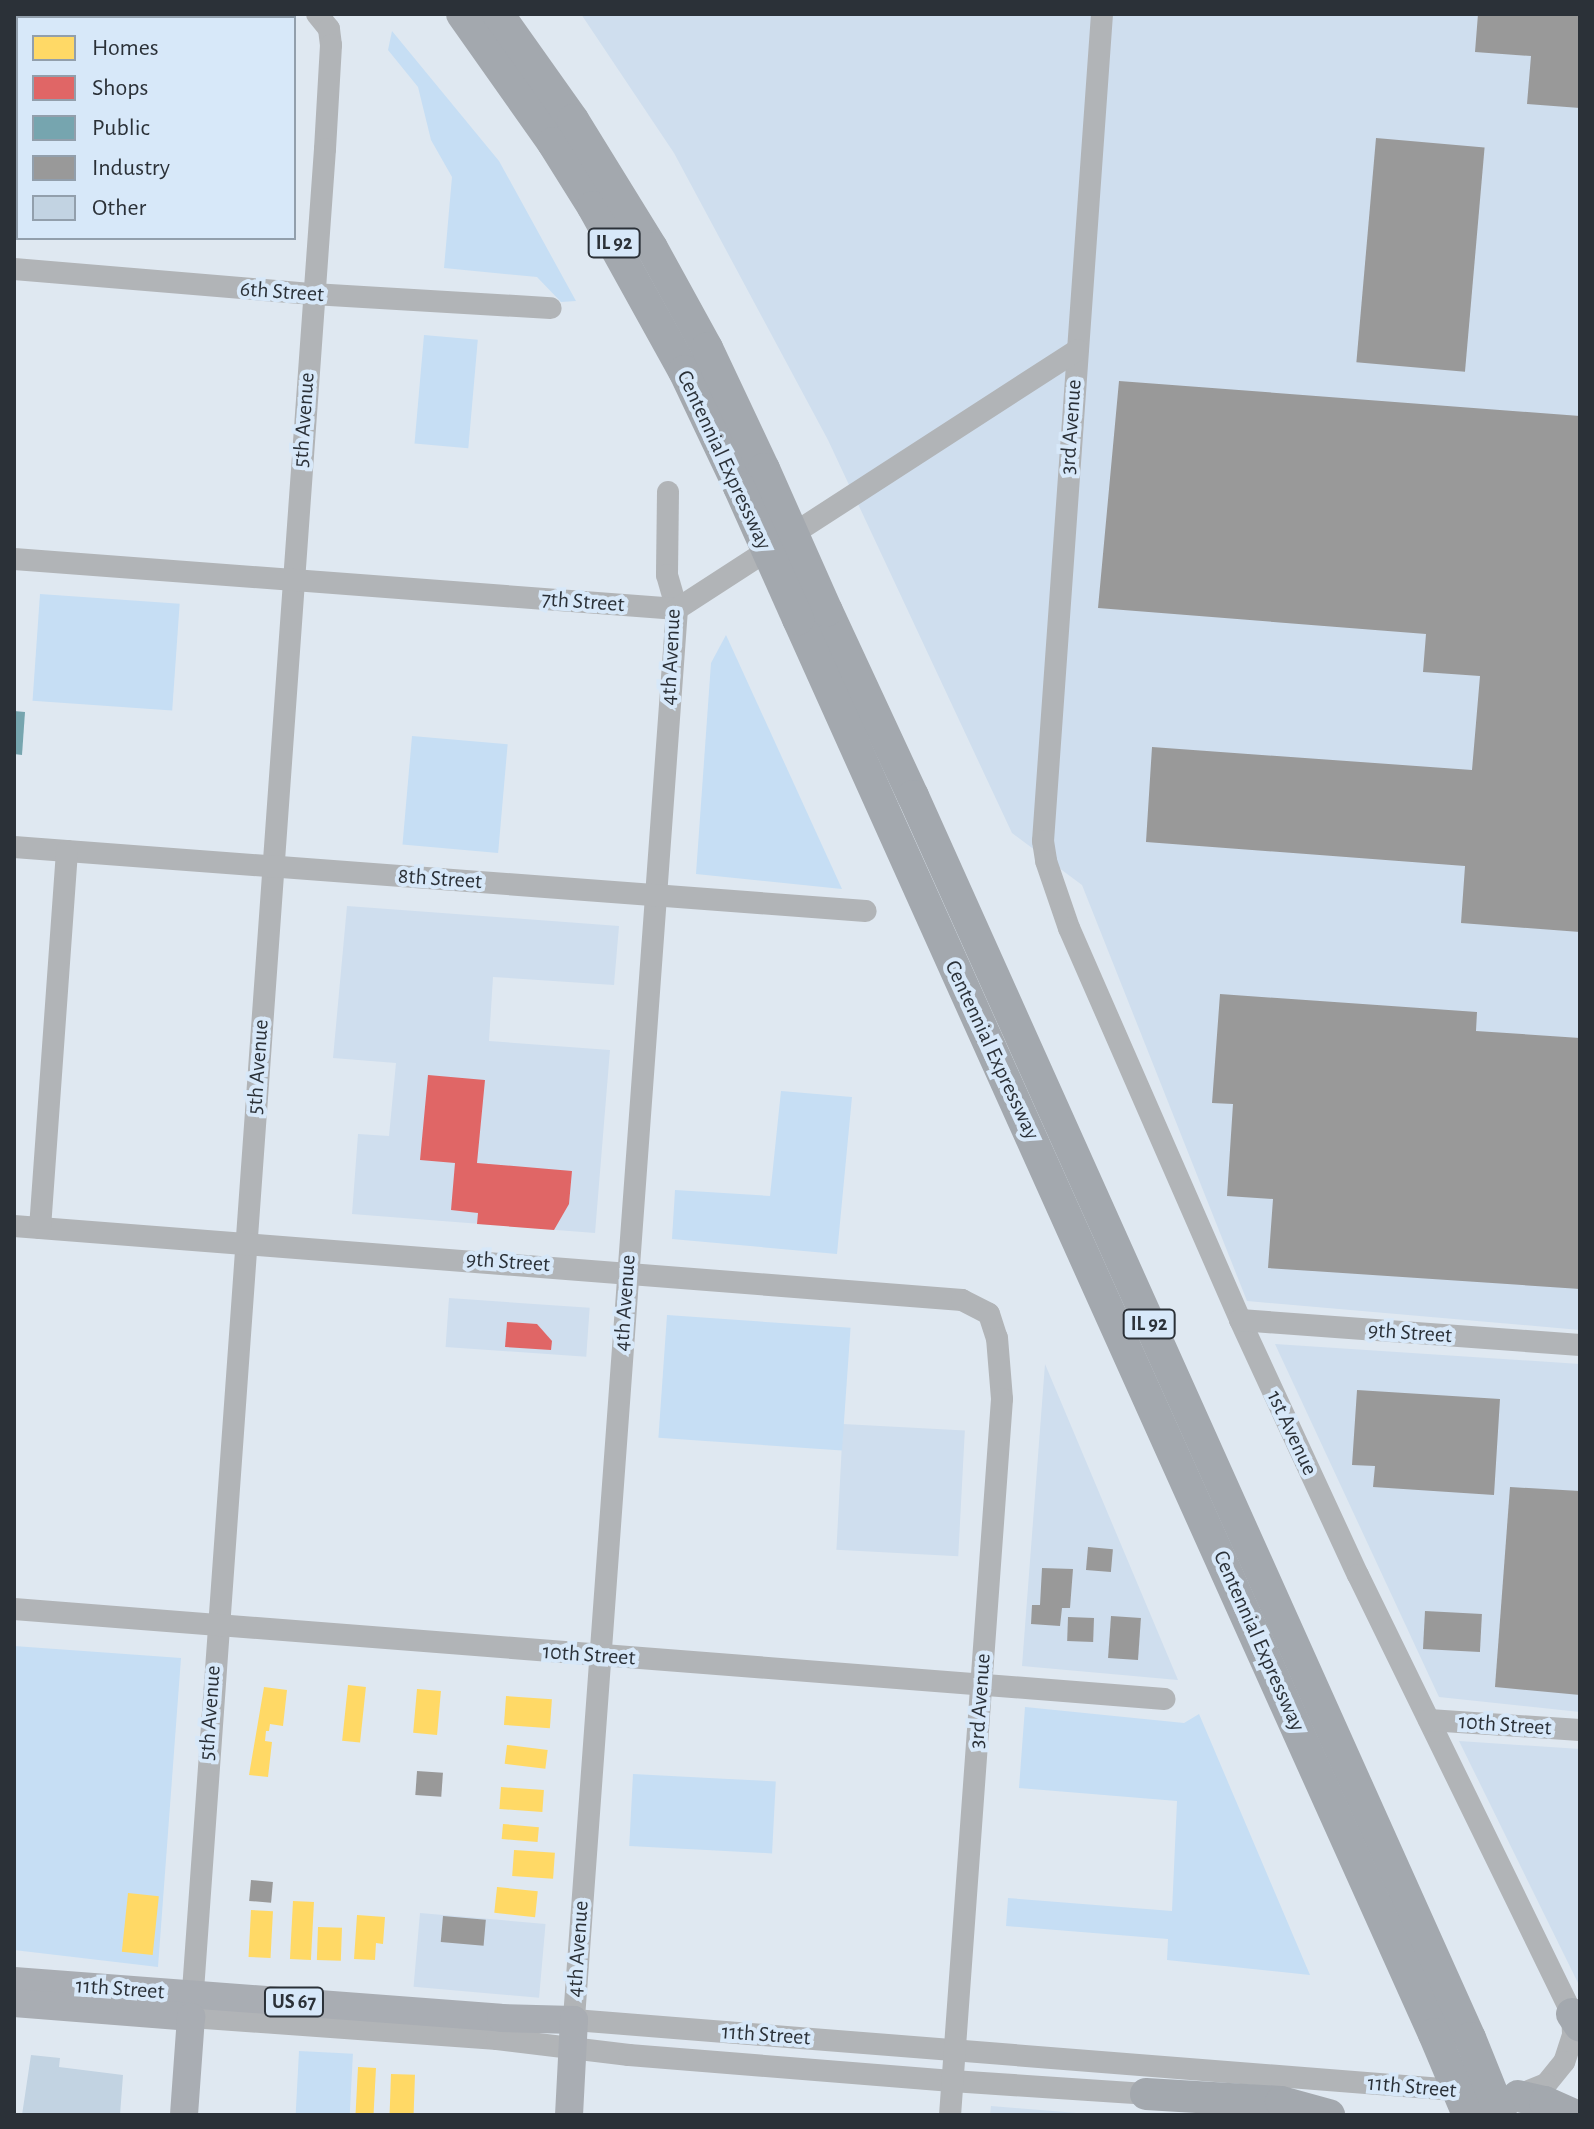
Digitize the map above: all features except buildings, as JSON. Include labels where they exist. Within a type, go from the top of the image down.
[{"type":"highway","name":"Centennial Expressway","points":[[462,14],[553,143],[593,207],[684,371],[752,478]]},
{"type":"highway","name":"Centennial Expressway","points":[[498,14],[613,183],[707,348],[752,478],[1468,2115]]},
{"type":"highway","points":[[525,14],[613,183]]},
{"type":"highway","name":"Centennial Expressway","points":[[812,615],[1470,2038],[1510,2106]]},
{"type":"highway","points":[[1146,2094],[1281,2102],[1329,2115]]},
{"type":"highway","points":[[1510,2106],[1545,2102],[1574,2115]]},
{"type":"main road","name":"11th Street","points":[[14,1981],[192,2005]]},
{"type":"main road","name":"11th Street","points":[[14,2003],[192,2005],[574,2020]]},
{"type":"main road","name":"5th Avenue","points":[[184,2115],[192,2005]]},
{"type":"main road","name":"4th Avenue","points":[[569,2115],[574,2020]]},
{"type":"street","name":"3rd Avenue","points":[[1043,841],[1102,14]]},
{"type":"street","name":"5th Avenue","points":[[192,2005],[216,1623],[331,45],[320,17]]},
{"type":"street","name":"6th Street","points":[[14,269],[313,294],[551,308]]},
{"type":"street","points":[[677,609],[1077,350]]},
{"type":"street","name":"4th Avenue","points":[[574,2020],[677,609],[667,575],[668,492]]},
{"type":"street","name":"7th Street","points":[[14,559],[677,609]]},
{"type":"street","name":"1st Avenue","points":[[1043,841],[1054,890],[1240,1320],[1429,1720],[1576,2020]]},
{"type":"street","name":"8th Street","points":[[14,847],[866,911]]},
{"type":"street","points":[[40,1228],[67,851]]},
{"type":"street","name":"9th Street","points":[[14,1226],[627,1271],[962,1300],[978,1306],[993,1321]]},
{"type":"street","name":"9th Street","points":[[1240,1320],[1580,1345]]},
{"type":"street","name":"3rd Avenue","points":[[950,2115],[1002,1399],[993,1321]]},
{"type":"street","name":"10th Street","points":[[14,1609],[1164,1699]]},
{"type":"street","name":"10th Street","points":[[1429,1720],[1580,1730]]},
{"type":"street","name":"11th Street","points":[[192,2005],[574,2049],[1146,2094]]},
{"type":"street","name":"11th Street","points":[[574,2020],[955,2049],[1510,2106]]},
{"type":"street","points":[[1510,2106],[1546,2084],[1564,2062],[1576,2020]]},
{"type":"shaded area","points":[[581,14],[1580,14],[1580,1330],[1247,1301],[1082,885],[1012,833],[828,440],[674,153]]},
{"type":"shaded area","points":[[14,17],[16,121],[14,121]]},
{"type":"shaded area","points":[[392,31],[499,161],[576,301],[561,302],[537,277],[444,268],[452,177],[431,140],[418,87],[388,50]]},
{"type":"shaded area","points":[[424,335],[478,340],[468,448],[415,444]]},
{"type":"shaded area","points":[[40,594],[180,604],[172,711],[33,701]]},
{"type":"shaded area","points":[[726,635],[842,889],[696,874],[711,663]]},
{"type":"shaded area","points":[[412,736],[508,744],[498,853],[403,845]]},
{"type":"shaded area","points":[[347,906],[619,926],[614,985],[493,977],[489,1041],[610,1050],[595,1233],[352,1214],[358,1134],[389,1136],[396,1063],[333,1058]]},
{"type":"shaded area","points":[[781,1091],[852,1097],[837,1254],[672,1239],[675,1190],[770,1196]]},
{"type":"shaded area","points":[[449,1298],[590,1308],[586,1357],[446,1347]]},
{"type":"shaded area","points":[[667,1315],[851,1328],[842,1451],[658,1438]]},
{"type":"shaded area","points":[[1275,1344],[1580,1364],[1580,1712],[1439,1697]]},
{"type":"shaded area","points":[[1045,1364],[1178,1680],[1022,1666]]},
{"type":"shaded area","points":[[843,1424],[965,1430],[958,1556],[836,1550]]},
{"type":"shaded area","points":[[14,1646],[181,1658],[158,1967],[14,1950]]},
{"type":"shaded area","points":[[1025,1707],[1184,1723],[1199,1714],[1310,1975],[1167,1960],[1168,1939],[1006,1926],[1008,1898],[1172,1911],[1177,1801],[1019,1788]]},
{"type":"shaded area","points":[[1459,1741],[1580,1749],[1580,1987]]},
{"type":"shaded area","points":[[633,1774],[776,1781],[772,1853],[629,1846]]},
{"type":"shaded area","points":[[420,1913],[546,1924],[539,1998],[414,1987]]},
{"type":"shaded area","points":[[299,2051],[353,2054],[350,2115],[296,2115]]},
{"type":"shaded area","points":[[991,2106],[1101,2115],[990,2115]]}]
